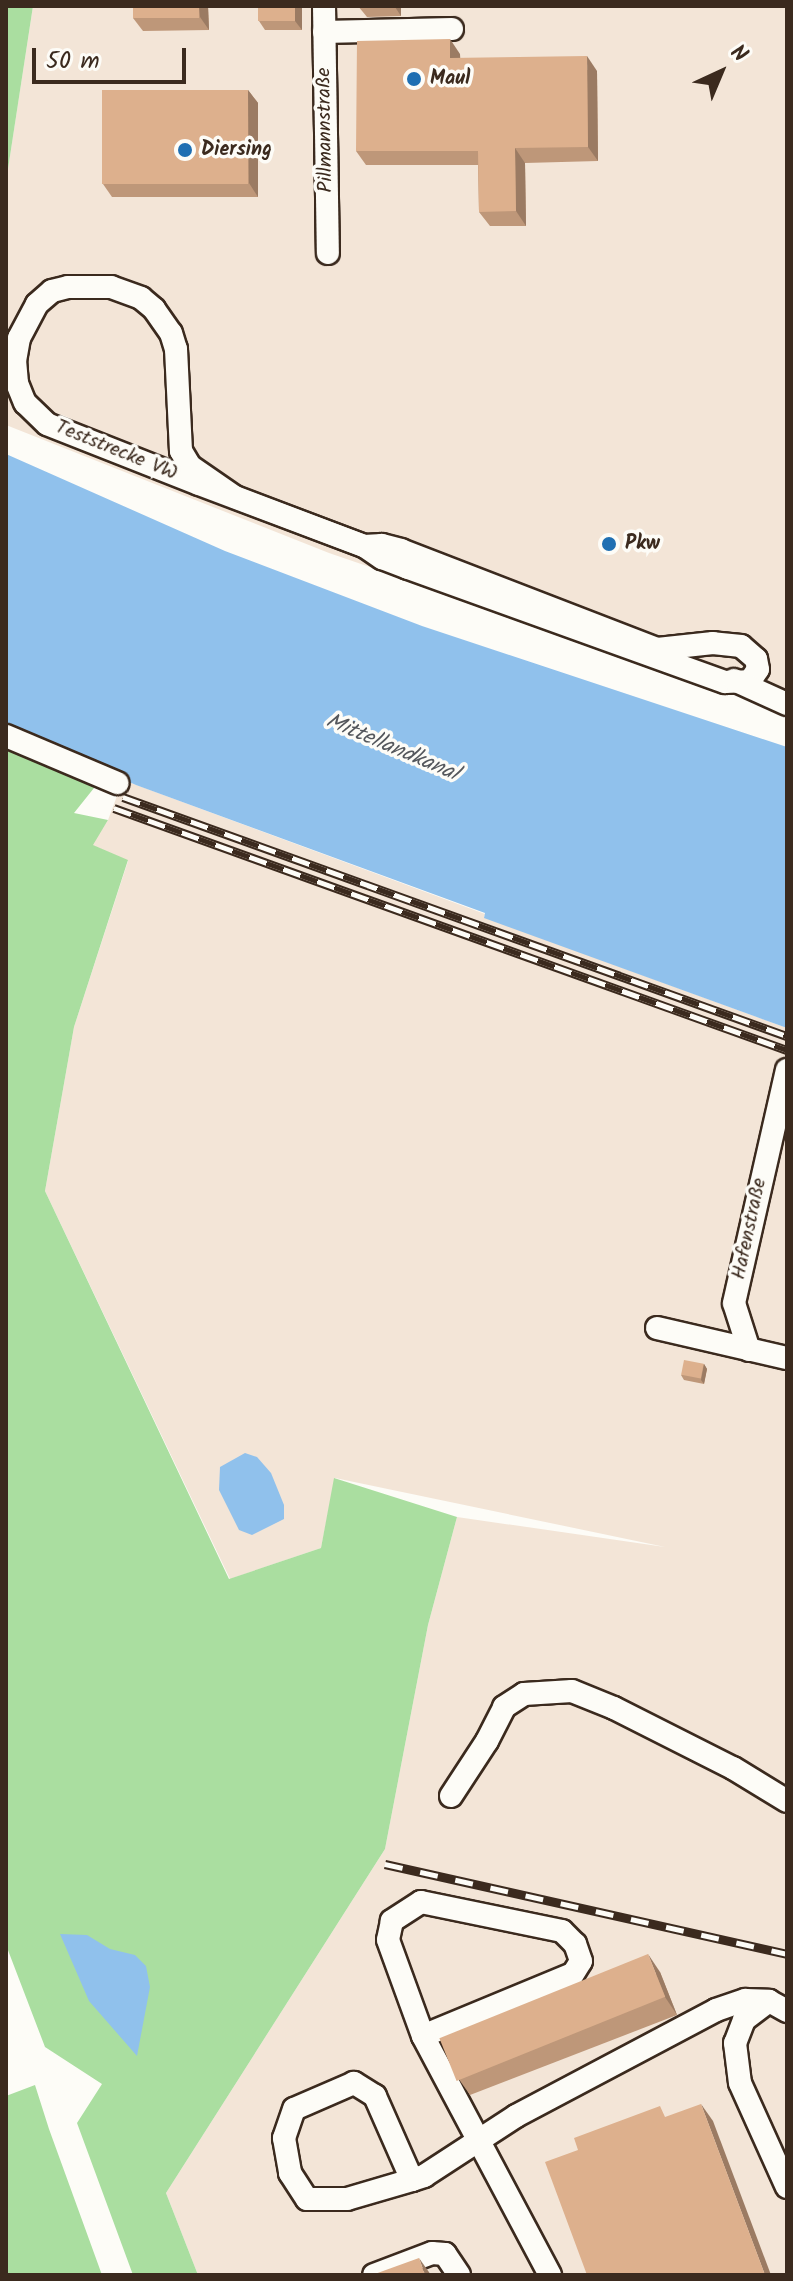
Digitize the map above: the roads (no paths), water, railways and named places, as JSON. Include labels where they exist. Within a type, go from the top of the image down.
[{"type":"street","name":"Pillmannstraße","points":[[324,6],[328,253]]},
{"type":"street","points":[[324,32],[452,29]]},
{"type":"street","name":"Teststrecke VW","points":[[657,649],[713,643],[741,646],[756,659],[758,669],[750,681],[742,683],[725,682],[382,558],[364,546],[214,490],[47,424],[25,403],[17,383],[15,361],[19,338],[37,304],[52,291],[68,287],[111,287],[141,298],[163,319],[176,349],[177,434],[181,451],[190,466],[235,497],[364,546],[382,545],[401,550],[657,649],[742,683],[787,704]]},
{"type":"street","points":[[6,736],[117,783]]},
{"type":"street","name":"Hafenstraße","points":[[749,1350],[734,1303],[787,1070]]},
{"type":"street","points":[[657,1328],[787,1358]]},
{"type":"street","points":[[451,1796],[487,1741],[504,1707],[524,1694],[572,1691],[614,1708],[733,1768],[787,1801]]},
{"type":"street","points":[[423,2036],[573,1974],[581,1961],[575,1944],[562,1931],[421,1902],[404,1910],[392,1921],[388,1940],[423,2036],[477,2143],[550,2275]]},
{"type":"street","points":[[412,2180],[375,2096],[354,2083],[294,2109],[284,2138],[290,2173],[307,2199],[347,2199],[412,2180],[424,2176],[516,2116],[716,2010],[745,2000],[778,2006]]},
{"type":"street","points":[[778,2006],[744,2020],[735,2043],[740,2083],[787,2187]]},
{"type":"street","points":[[374,2275],[432,2253],[445,2254],[459,2275]]},
{"type":"water","name":"Mittellandkanal","points":[[6,454],[225,551],[422,626],[787,747],[787,1028],[484,918],[485,913],[136,785],[6,728]]},
{"type":"water","points":[[245,1453],[257,1457],[271,1473],[284,1505],[284,1519],[252,1535],[239,1530],[219,1490],[220,1467]]},
{"type":"water","points":[[60,1934],[87,1935],[110,1949],[135,1955],[146,1966],[150,1987],[137,2056],[89,2001]]},
{"type":"railway","points":[[123,797],[787,1036]]},
{"type":"railway","points":[[114,808],[787,1050]]},
{"type":"railway","points":[[385,1864],[787,1954]]},
{"type":"place","name":"Maul","points":[[414,79]]},
{"type":"place","name":"Diersing","points":[[185,150]]},
{"type":"place","name":"Pkw","points":[[609,544]]}]
